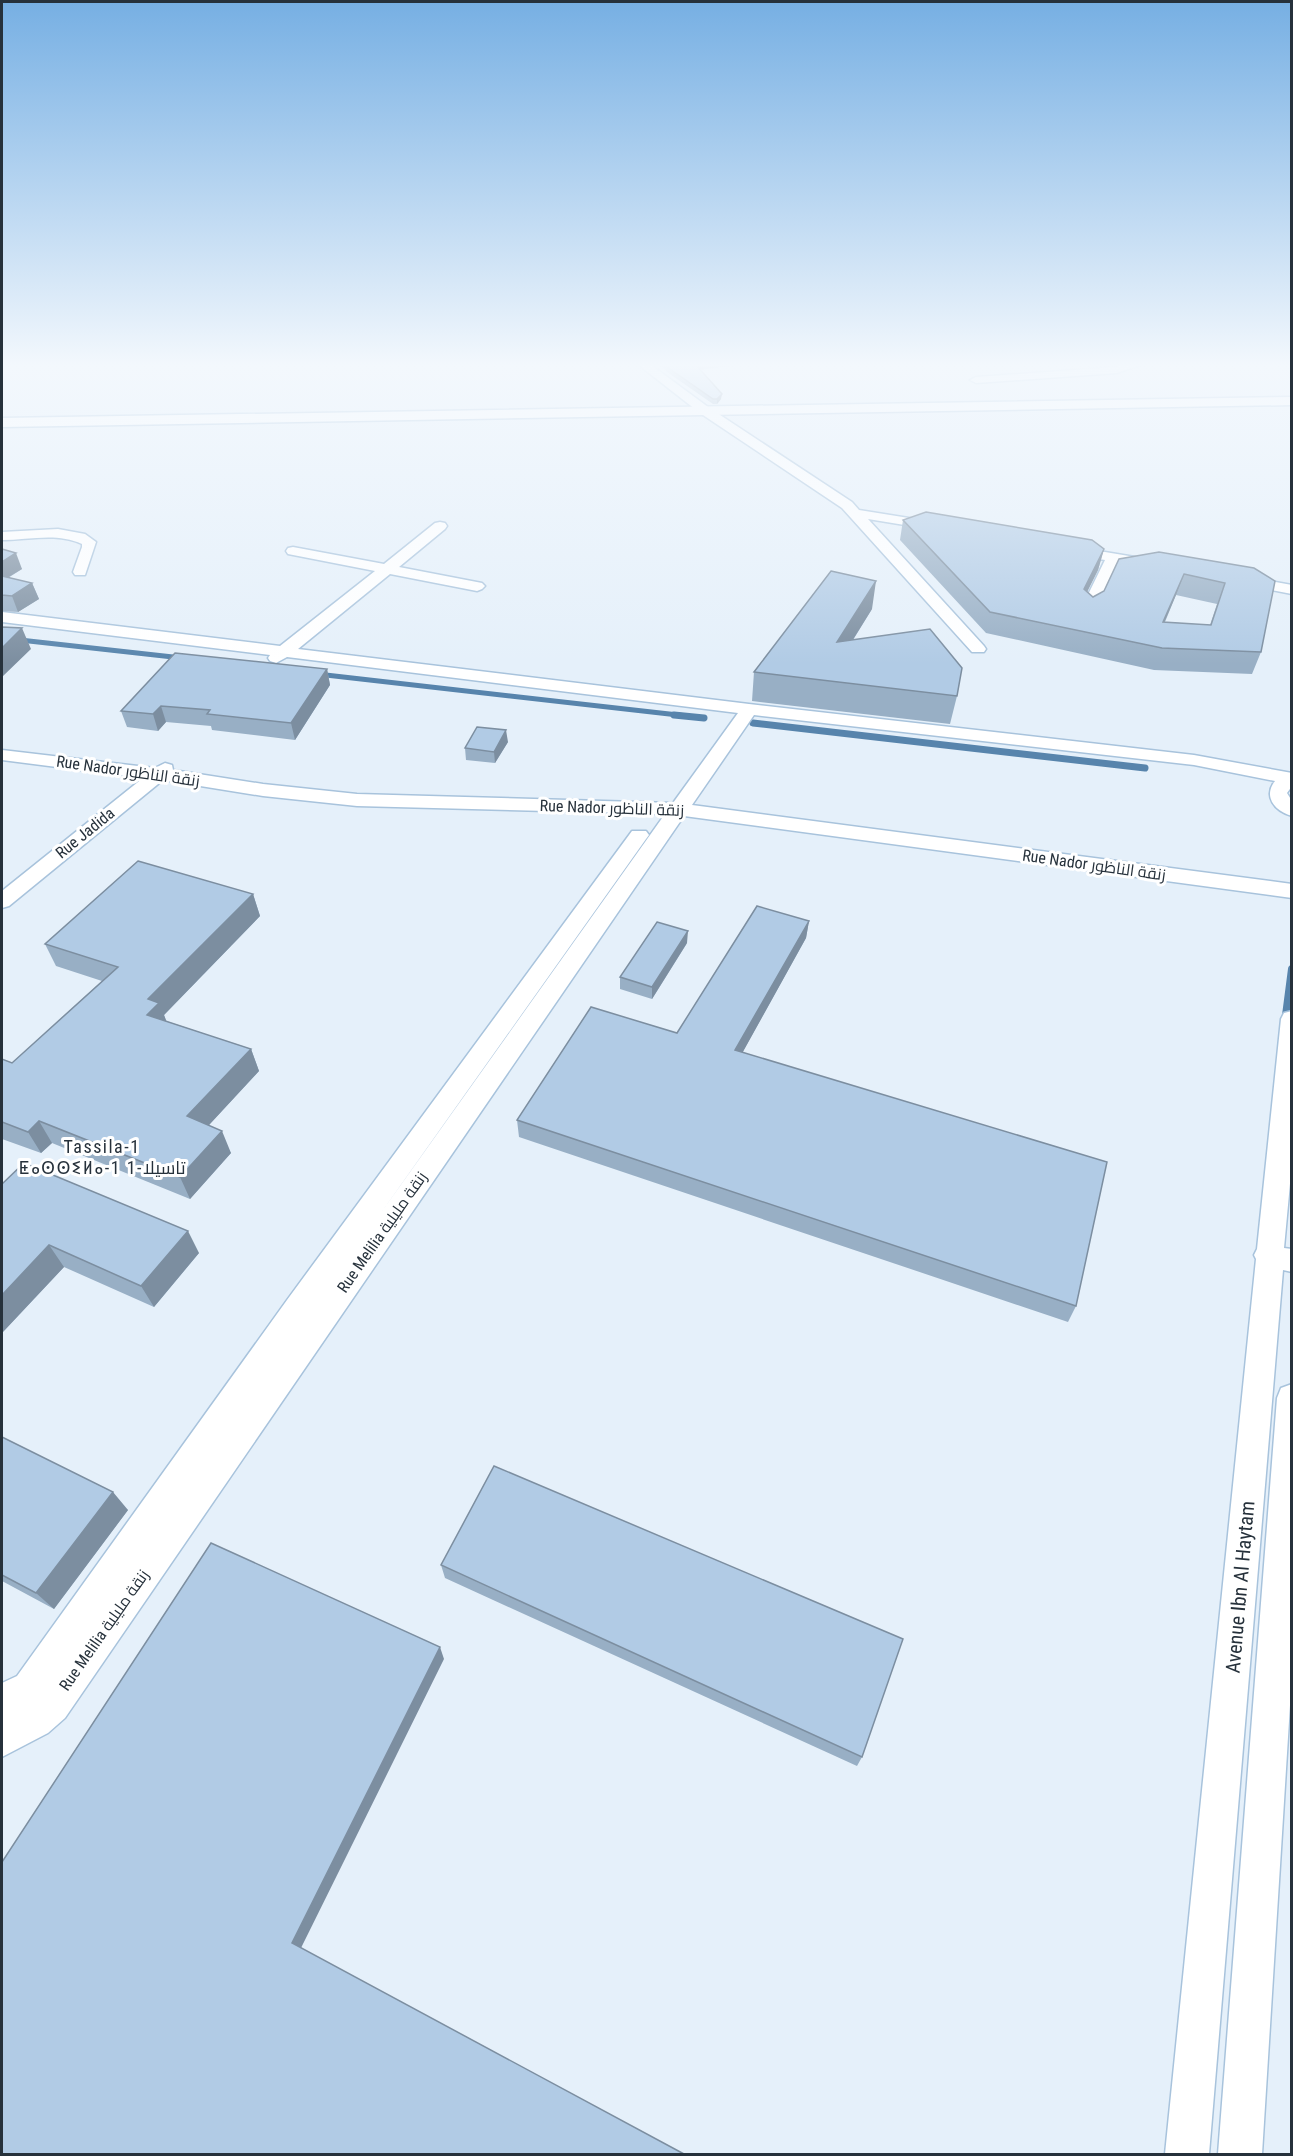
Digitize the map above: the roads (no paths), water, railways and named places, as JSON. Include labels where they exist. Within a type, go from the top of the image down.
[{"type":"street","points":[[785,463],[828,491],[853,513],[978,649]]},
{"type":"street","points":[[853,513],[955,530]]},
{"type":"street","points":[[2,617],[279,656],[440,526]]},
{"type":"street","points":[[2,536],[51,534],[82,538],[89,547],[80,572]]},
{"type":"street","points":[[2,551],[28,536]]},
{"type":"street","points":[[1057,548],[1169,567]]},
{"type":"street","points":[[293,551],[477,586]]},
{"type":"street","points":[[1088,611],[1114,557]]},
{"type":"street","points":[[1225,578],[1292,590]]},
{"type":"street","points":[[2,625],[279,656],[1286,781],[1280,801],[1290,809]]},
{"type":"street","name":"Rue Melilia زنقة مليلية","points":[[2,1702],[29,1688],[297,1309],[737,712]]},
{"type":"street","name":"Rue Nador زنقة الناظور","points":[[2,745],[158,769],[263,790],[357,800],[480,805],[672,803],[1292,880]]},
{"type":"street","name":"Rue Nador زنقة الناظور","points":[[2,755],[158,769]]},
{"type":"street","name":"Rue Jadida","points":[[2,888],[158,769]]},
{"type":"street","name":"Rue Jadida","points":[[2,901],[158,769]]},
{"type":"street","name":"Rue Melilia زنقة مليلية","points":[[2,1739],[35,1720],[52,1705],[672,803]]},
{"type":"street","name":"Rue Nador زنقة الناظور","points":[[672,803],[1292,891]]},
{"type":"street","name":"Avenue Ibn Al Haytam","points":[[1187,2154],[1280,1258],[1292,1019]]},
{"type":"street","points":[[1240,2154],[1260,1890],[1292,1398]]},
{"type":"waterway","points":[[2,638],[182,658]]},
{"type":"waterway","points":[[317,674],[687,716]]},
{"type":"waterway","points":[[674,715],[704,718]]},
{"type":"waterway","points":[[753,723],[1145,768]]},
{"type":"waterway","points":[[1285,1023],[1292,969]]},
{"type":"district","name":"Tassila-1 ⵟⴰⵙⵙⵉⵍⴰ-1 1-تاسيلا","points":[[102,1156]]}]
